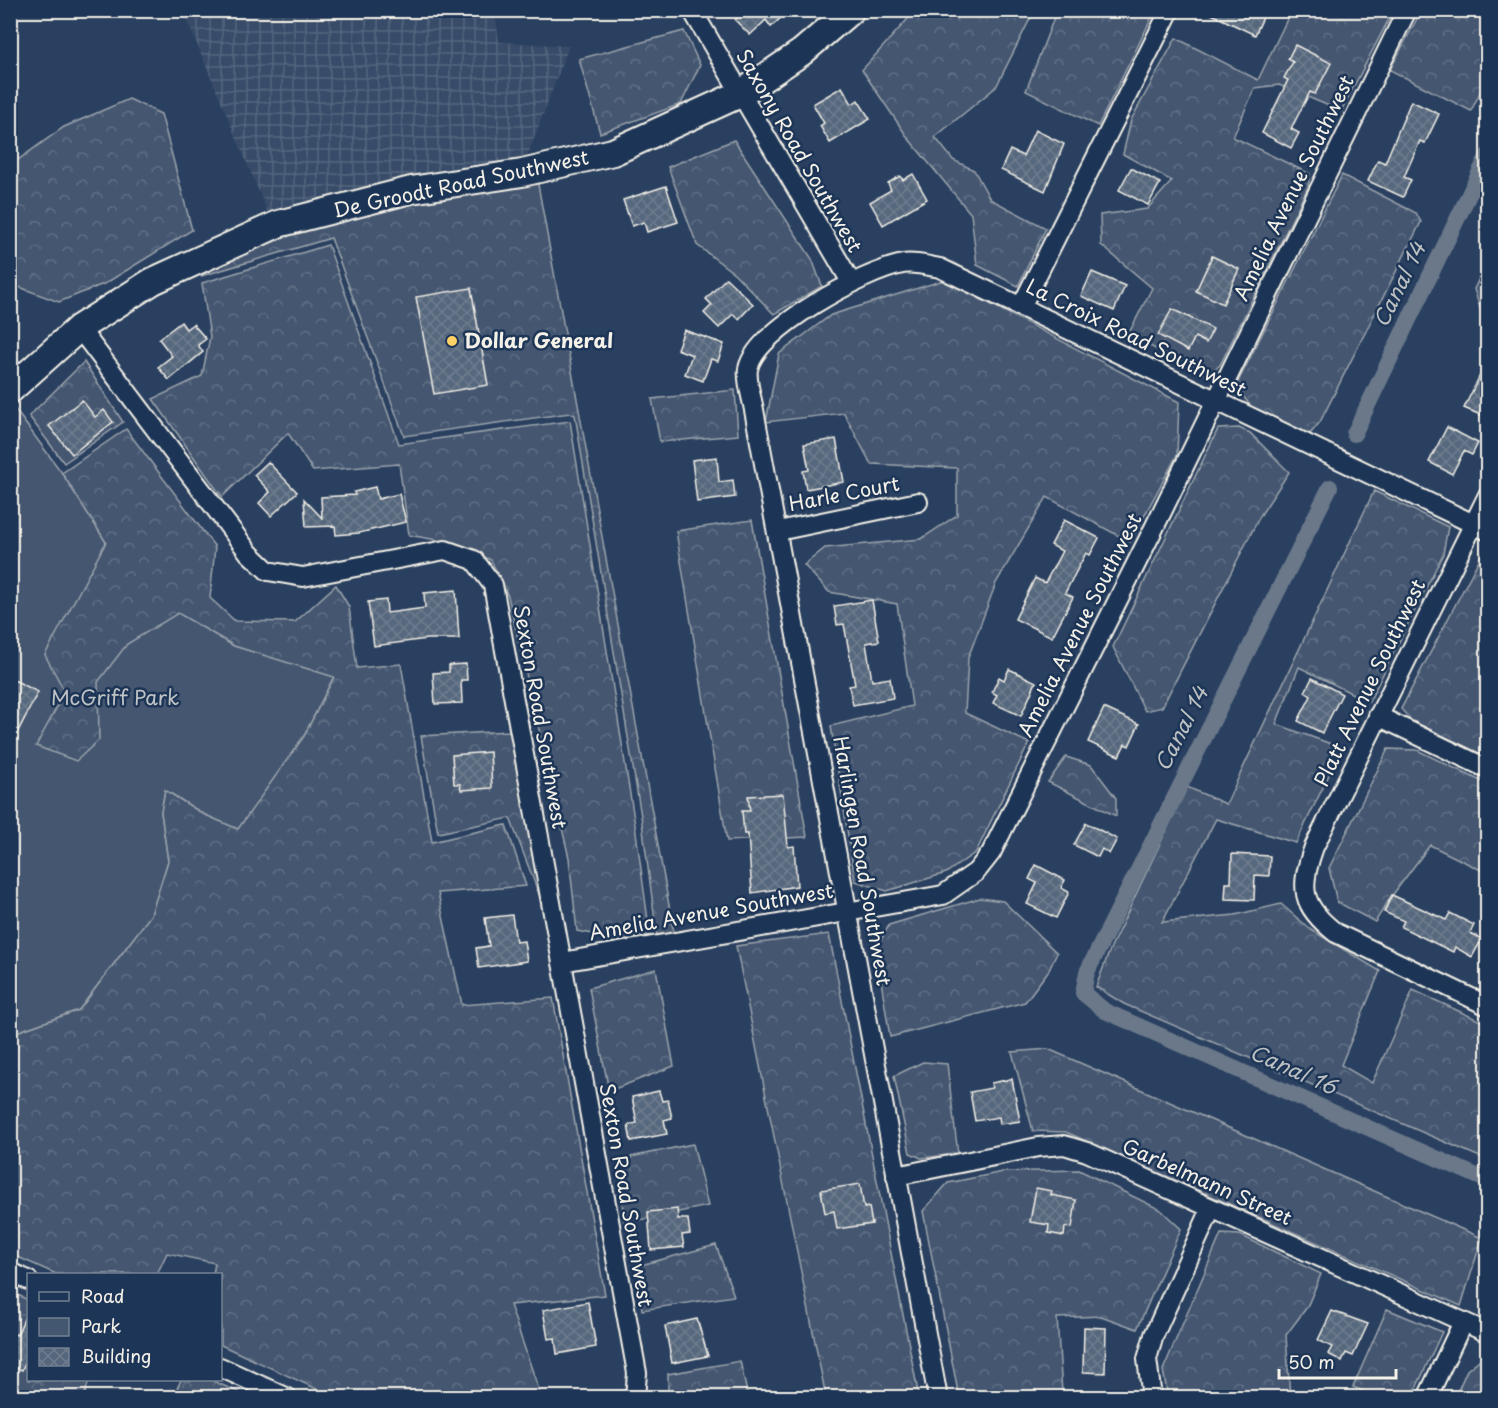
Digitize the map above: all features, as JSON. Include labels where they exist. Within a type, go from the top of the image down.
[{"type":"street","name":"Saxony Road Southwest","points":[[692,10],[850,282]]},
{"type":"street","name":"De Groodt Road Southwest","points":[[10,390],[80,328],[153,281],[278,224],[411,190],[522,173],[613,152],[740,94],[802,52],[851,10]]},
{"type":"street","points":[[1021,307],[1170,10]]},
{"type":"street","name":"Amelia Avenue Southwest","points":[[562,962],[943,895],[976,872],[991,853],[1407,10]]},
{"type":"street","name":"La Croix Road Southwest","points":[[767,338],[850,282],[904,263],[940,268],[1480,527]]},
{"type":"street","name":"Sexton Road Southwest","points":[[80,328],[249,553],[268,571],[303,577],[445,550],[474,560],[493,585],[637,1373],[635,1398]]},
{"type":"street","name":"Harlingen Road Southwest","points":[[767,338],[758,348],[748,370],[938,1398]]},
{"type":"street","name":"Platt Avenue Southwest","points":[[1488,495],[1480,527],[1378,716],[1314,847],[1306,869],[1304,894],[1315,917],[1336,933],[1488,1006]]},
{"type":"street","name":"Harle Court","points":[[778,531],[918,502]]},
{"type":"street","points":[[1378,716],[1488,769]]},
{"type":"street","name":"Garbelmann Street","points":[[896,1176],[1038,1147],[1064,1145],[1087,1152],[1488,1333]]},
{"type":"street","points":[[1152,1398],[1147,1359],[1154,1335],[1211,1209]]},
{"type":"street","points":[[10,1272],[27,1280]]},
{"type":"street","points":[[1427,1398],[1463,1322]]},
{"type":"street","points":[[222,1368],[288,1398]]},
{"type":"shaded area","points":[[183,11],[495,11],[499,42],[569,46],[527,157],[340,192],[267,211]]},
{"type":"green space","points":[[915,11],[1155,11],[1098,126],[1026,91],[1055,15],[1032,15],[996,87],[935,137],[953,160],[974,170],[990,199],[1046,228],[1018,286],[977,265],[971,214],[908,138],[862,70]]},
{"type":"green space","points":[[1291,11],[1393,11],[1341,111],[1279,85],[1255,88],[1233,137],[1310,174],[1308,187],[1220,365],[1207,375],[1128,335],[1152,288],[1101,245],[1100,215],[1147,209],[1172,181],[1123,154],[1131,120],[1176,38],[1258,80]]},
{"type":"green space","points":[[1421,11],[1487,11],[1487,78],[1471,111],[1390,70]]},
{"type":"green space","points":[[684,31],[700,65],[681,104],[600,133],[579,59]]},
{"type":"green space","points":[[129,99],[161,114],[192,230],[106,283],[59,302],[11,284],[11,165],[64,127]]},
{"type":"green space","points":[[734,140],[812,259],[822,286],[774,314],[735,274],[697,245],[668,167]]},
{"type":"green space","points":[[1342,175],[1416,213],[1421,222],[1320,422],[1310,434],[1251,407],[1236,386]]},
{"type":"green space","points":[[537,179],[674,933],[657,936],[642,822],[575,415],[570,413],[404,436],[331,238],[201,276],[198,270],[280,232],[412,198]]},
{"type":"green space","points":[[328,245],[399,444],[570,421],[635,825],[650,935],[615,938],[577,931],[569,858],[508,596],[491,560],[454,543],[409,535],[399,464],[313,471],[288,433],[222,497],[153,399],[202,376],[210,337],[202,283]]},
{"type":"green space","points":[[1487,262],[1487,330],[1474,289]]},
{"type":"green space","points":[[944,280],[1179,402],[1177,455],[1130,542],[1047,497],[996,583],[968,658],[965,713],[1029,743],[976,852],[946,873],[887,891],[855,881],[831,726],[912,706],[897,604],[829,592],[804,565],[825,548],[921,539],[957,515],[957,468],[871,464],[844,413],[766,422],[779,354],[831,315]]},
{"type":"green space","points":[[84,362],[123,422],[64,463],[29,416]]},
{"type":"green space","points":[[735,390],[738,435],[660,442],[652,399]]},
{"type":"green space","name":"McGriff Park","points":[[14,408],[62,473],[106,542],[178,613],[234,646],[334,676],[304,736],[238,830],[203,814],[165,790],[161,812],[168,861],[151,915],[79,1010],[11,1034],[10,411]]},
{"type":"green space","points":[[1239,428],[1250,433],[1289,472],[1260,516],[1162,707],[1145,711],[1113,647],[1218,429]]},
{"type":"green space","points":[[126,429],[215,547],[210,598],[235,621],[295,622],[336,585],[349,607],[357,668],[401,664],[432,842],[506,825],[526,886],[438,893],[462,1005],[553,998],[605,1295],[510,1305],[540,1393],[565,1397],[334,1397],[222,1345],[222,1273],[213,1273],[215,1263],[167,1253],[157,1273],[54,1273],[11,1254],[11,1034],[79,1010],[151,915],[168,861],[161,812],[165,790],[203,814],[238,829],[304,736],[334,677],[234,646],[178,613],[127,644],[98,682],[99,740],[76,761],[36,746],[65,692],[45,655],[106,542],[62,473]]},
{"type":"green space","points":[[1374,491],[1448,527],[1443,554],[1369,702],[1299,667],[1276,724],[1342,748],[1296,843],[1216,819],[1162,922],[1235,915],[1281,904],[1311,930],[1380,971],[1341,1065],[1372,1083],[1413,990],[1487,1024],[1487,1160],[1124,1004],[1096,987],[1111,947],[1187,787],[1226,804]]},
{"type":"green space","points":[[752,520],[807,837],[727,841],[676,531]]},
{"type":"green space","points":[[1485,548],[1488,550],[1487,757],[1412,721],[1401,709]]},
{"type":"green space","points":[[498,659],[542,902],[510,818],[438,833],[421,736],[509,731]]},
{"type":"green space","points":[[1388,749],[1417,750],[1487,784],[1487,873],[1430,845],[1375,922],[1337,902],[1329,868]]},
{"type":"green space","points":[[1066,757],[1091,765],[1116,798],[1116,816],[1048,782]]},
{"type":"green space","points":[[980,898],[1003,901],[1057,953],[1049,970],[1025,1002],[890,1037],[876,950],[889,925]]},
{"type":"green space","points":[[829,934],[919,1397],[826,1397],[736,946]]},
{"type":"green space","points":[[656,969],[674,1066],[609,1091],[589,988]]},
{"type":"green space","points":[[1048,1049],[1482,1238],[1461,1306],[1066,1132],[1033,1131],[1012,1052]]},
{"type":"green space","points":[[923,1062],[947,1064],[958,1154],[921,1158],[910,1153],[894,1076]]},
{"type":"green space","points":[[693,1144],[708,1206],[624,1223],[621,1190],[631,1157]]},
{"type":"green space","points":[[1079,1170],[1161,1210],[1181,1229],[1137,1329],[1101,1316],[1057,1318],[1062,1392],[1095,1397],[959,1397],[923,1211],[948,1183],[1003,1172]]},
{"type":"green space","points":[[1221,1234],[1240,1235],[1321,1274],[1307,1307],[1286,1335],[1290,1397],[1168,1397],[1163,1370]]},
{"type":"green space","points":[[716,1245],[734,1296],[642,1310],[637,1266]]},
{"type":"green space","points":[[10,1291],[27,1300],[27,1381],[89,1381],[84,1397],[39,1397],[11,1386]]},
{"type":"green space","points":[[1387,1309],[1442,1332],[1412,1397],[1378,1397],[1353,1387]]},
{"type":"green space","points":[[1483,1357],[1487,1359],[1487,1397],[1455,1397],[1467,1370]]},
{"type":"green space","points":[[740,1361],[748,1397],[668,1397],[668,1374]]},
{"type":"green space","points":[[181,1381],[213,1381],[249,1397],[173,1397]]},
{"type":"building","points":[[745,10],[789,10],[771,27],[766,20],[750,35],[735,20]]},
{"type":"building","points":[[1203,10],[1255,10],[1264,15],[1255,35]]},
{"type":"building","points":[[1295,45],[1331,63],[1315,94],[1310,92],[1291,129],[1299,133],[1291,148],[1262,133],[1288,80],[1284,78],[1293,62],[1288,59]]},
{"type":"building","points":[[842,87],[852,104],[858,100],[870,119],[830,143],[820,126],[824,123],[813,104]]},
{"type":"building","points":[[1411,101],[1439,114],[1425,143],[1420,141],[1404,177],[1411,180],[1403,197],[1368,181],[1378,160],[1385,163]]},
{"type":"building","points":[[1035,130],[1064,144],[1045,191],[1001,170],[1010,150],[1023,156]]},
{"type":"building","points":[[1131,168],[1160,183],[1148,205],[1119,190]]},
{"type":"building","points":[[913,174],[927,199],[883,225],[870,202],[891,190],[888,183],[900,176],[903,180]]},
{"type":"building","points":[[666,186],[678,222],[647,232],[644,222],[632,226],[623,200]]},
{"type":"building","points":[[1212,256],[1239,269],[1223,304],[1196,291]]},
{"type":"building","points":[[1092,272],[1125,286],[1114,311],[1081,296]]},
{"type":"building","points":[[726,278],[753,304],[739,319],[733,314],[719,328],[704,313],[712,305],[706,299]]},
{"type":"building","name":"Dollar General","points":[[471,288],[488,385],[434,394],[416,297]]},
{"type":"building","points":[[1172,309],[1213,329],[1206,343],[1195,337],[1188,351],[1158,335]]},
{"type":"building","points":[[181,322],[186,329],[193,324],[206,339],[198,345],[203,352],[169,380],[158,367],[172,356],[159,339]]},
{"type":"building","points":[[684,330],[724,344],[718,361],[711,359],[703,381],[685,374],[692,355],[677,349]]},
{"type":"building","points":[[1488,359],[1488,418],[1464,408]]},
{"type":"building","points":[[82,400],[95,417],[104,410],[113,422],[72,454],[49,426]]},
{"type":"building","points":[[1447,427],[1478,443],[1472,455],[1464,451],[1452,474],[1429,462]]},
{"type":"building","points":[[836,439],[844,482],[806,489],[803,471],[809,470],[804,444]]},
{"type":"building","points":[[717,457],[719,482],[733,480],[735,497],[697,502],[692,460]]},
{"type":"building","points":[[268,462],[297,492],[271,516],[259,503],[270,492],[254,475]]},
{"type":"building","points":[[375,487],[378,499],[399,494],[406,522],[359,533],[336,535],[335,526],[306,527],[304,499],[322,518],[321,497],[355,495],[354,492]]},
{"type":"building","points":[[1064,520],[1099,538],[1090,555],[1086,553],[1065,593],[1073,597],[1052,637],[1015,619],[1035,578],[1045,583],[1062,551],[1051,545]]},
{"type":"building","points":[[456,590],[459,639],[427,639],[374,646],[368,602],[386,600],[387,613],[425,608],[424,593]]},
{"type":"building","points":[[872,600],[879,641],[866,643],[872,681],[890,678],[893,698],[853,705],[849,686],[855,685],[844,624],[837,625],[834,606]]},
{"type":"building","points":[[466,664],[467,680],[461,680],[462,703],[435,704],[433,673],[449,672],[449,665]]},
{"type":"building","points":[[1009,669],[1036,682],[1021,716],[993,703],[997,695],[992,692],[999,677],[1004,680]]},
{"type":"building","points":[[10,678],[38,692],[10,747]]},
{"type":"building","points":[[1312,678],[1342,694],[1322,733],[1298,721],[1311,696],[1305,692]]},
{"type":"building","points":[[1104,708],[1139,724],[1129,746],[1125,744],[1119,756],[1088,742]]},
{"type":"building","points":[[490,752],[492,788],[461,790],[460,784],[454,784],[452,755]]},
{"type":"building","points":[[783,794],[788,847],[794,846],[797,886],[752,893],[748,834],[744,834],[742,811],[750,811],[748,796]]},
{"type":"building","points":[[1086,823],[1117,839],[1109,854],[1102,849],[1098,857],[1074,845]]},
{"type":"building","points":[[1232,854],[1270,856],[1269,876],[1255,875],[1254,900],[1225,899],[1226,883],[1231,883]]},
{"type":"building","points":[[1036,865],[1065,880],[1061,888],[1069,892],[1056,918],[1027,904],[1037,883],[1029,879]]},
{"type":"building","points":[[1392,895],[1446,920],[1450,913],[1474,925],[1470,933],[1482,939],[1472,957],[1455,947],[1453,952],[1401,927],[1404,921],[1384,912]]},
{"type":"building","points":[[512,915],[516,942],[524,941],[527,961],[479,968],[476,948],[489,946],[485,918]]},
{"type":"building","points":[[1012,1079],[1020,1121],[1000,1124],[999,1117],[975,1121],[970,1092],[992,1088],[991,1083]]},
{"type":"building","points":[[659,1091],[662,1101],[668,1100],[672,1118],[664,1120],[667,1134],[631,1141],[628,1125],[637,1123],[632,1097]]},
{"type":"building","points":[[860,1184],[864,1208],[869,1207],[872,1224],[837,1229],[834,1211],[825,1213],[821,1190]]},
{"type":"building","points":[[1036,1188],[1052,1191],[1051,1195],[1076,1200],[1072,1228],[1065,1227],[1064,1236],[1048,1233],[1049,1225],[1030,1222]]},
{"type":"building","points":[[677,1209],[678,1219],[688,1219],[690,1234],[682,1235],[684,1247],[651,1250],[648,1212]]},
{"type":"building","points":[[588,1302],[596,1347],[557,1354],[555,1338],[548,1339],[543,1310]]},
{"type":"building","points":[[1332,1311],[1368,1324],[1353,1356],[1346,1353],[1342,1361],[1328,1354],[1332,1347],[1318,1340]]},
{"type":"building","points":[[27,1312],[27,1358],[22,1370],[10,1365],[10,1332],[17,1335]]},
{"type":"building","points":[[697,1319],[708,1356],[672,1363],[665,1326]]},
{"type":"building","points":[[1084,1327],[1106,1328],[1105,1373],[1083,1372]]},
{"type":"waterway","name":"Canal 14","points":[[1354,434],[1488,155]]},
{"type":"waterway","name":"Canal 14","points":[[1330,487],[1087,972],[1083,993],[1105,1011],[1488,1181]]},
{"type":"place","name":"Dollar General","points":[[452,341]]},
{"type":"water label","name":"Canal 16","points":[[1293,1070]]}]
